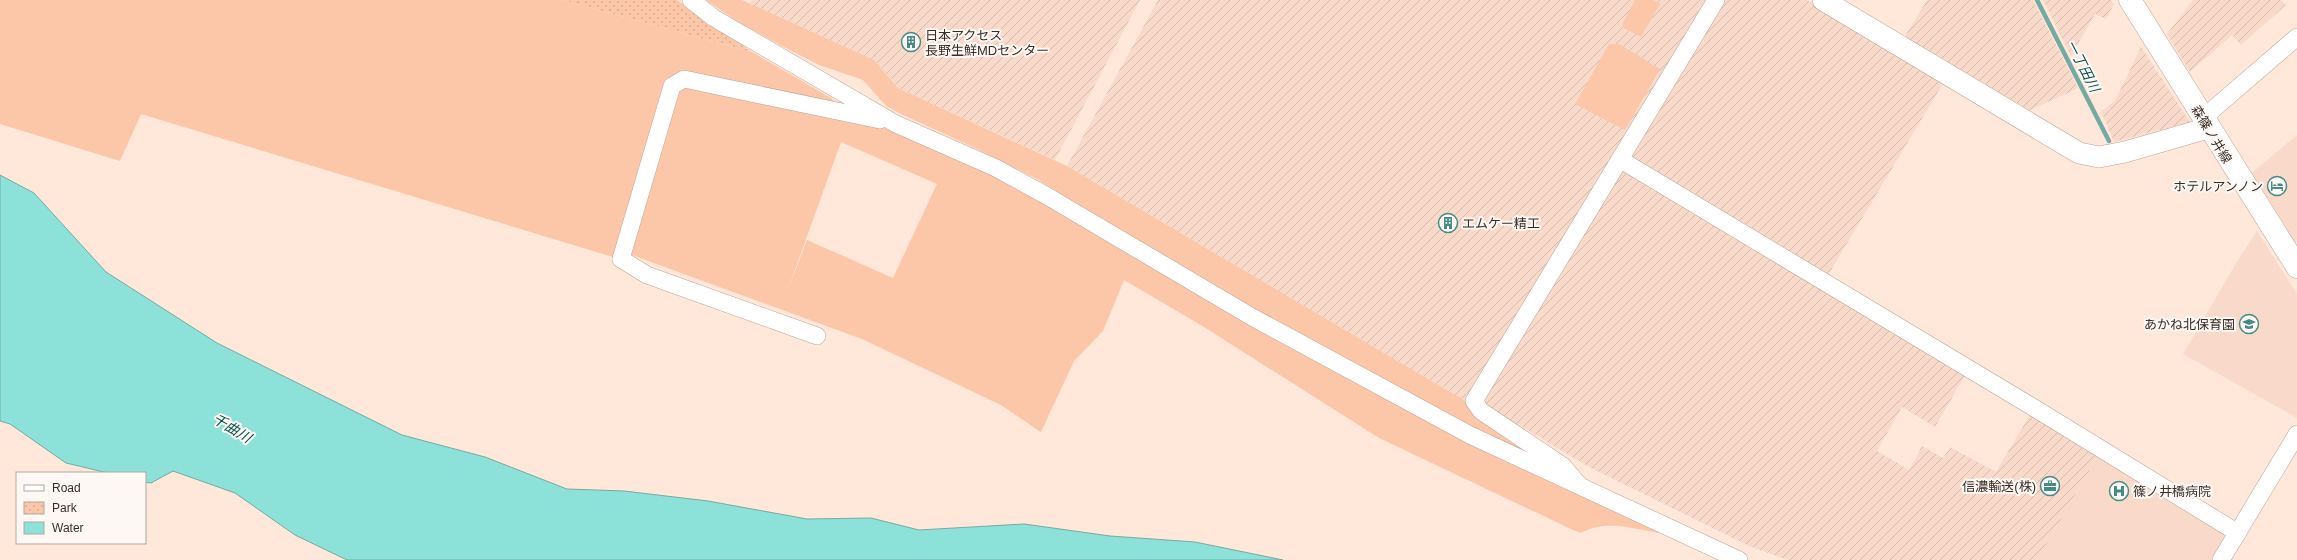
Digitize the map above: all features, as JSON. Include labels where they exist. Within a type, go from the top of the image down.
[{"type":"main road","name":"森篠ノ井線","points":[[2130,0],[2205,123],[2294,257]]},
{"type":"street","points":[[691,0],[714,18],[896,124],[996,168],[1047,196],[1252,317],[1470,435],[1739,560]]},
{"type":"street","points":[[1582,488],[1563,466],[1481,410],[1474,401],[1621,160],[1716,0]]},
{"type":"street","points":[[1823,0],[2079,153],[2099,157],[2125,152],[2205,123],[2297,37]]},
{"type":"street","points":[[817,336],[647,275],[621,259],[672,86],[684,79],[694,80],[896,124]]},
{"type":"street","points":[[1621,160],[2031,406],[2238,533]]},
{"type":"street","points":[[2223,559],[2297,434]]},
{"type":"shaded area","points":[[752,0],[1140,0],[1055,160],[898,88],[874,60],[750,4]]},
{"type":"shaded area","points":[[1158,0],[1707,0],[1469,403],[1067,166]]},
{"type":"shaded area","points":[[1722,0],[1807,0],[1944,82],[1822,285],[1967,372],[1935,427],[1902,407],[1877,451],[1909,470],[1922,446],[1943,458],[1950,447],[1996,472],[2031,413],[2099,454],[2037,560],[1788,560],[1749,546],[1589,467],[1482,403]]},
{"type":"shaded area","points":[[1927,0],[2033,0],[2078,88],[2024,113],[1904,38]]},
{"type":"shaded area","points":[[2043,0],[2111,0],[2114,4],[2106,19],[2095,14],[2071,56]]},
{"type":"shaded area","points":[[2193,0],[2281,0],[2286,5],[2241,45],[2232,35],[2190,72],[2167,34]]},
{"type":"shaded area","points":[[2141,47],[2190,122],[2114,142],[2101,111],[2116,99]]},
{"type":"shaded area","name":"ホテルアンノン","points":[[2297,135],[2297,241],[2294,243],[2247,177]]},
{"type":"shaded area","name":"あかね北保育園","points":[[2257,231],[2297,294],[2297,418],[2183,354],[2235,265]]},
{"type":"shaded area","name":"篠ノ井橋病院","points":[[2099,454],[2221,528],[2227,541],[2216,560],[2037,560]]},
{"type":"green space","points":[[0,0],[562,0],[752,52],[831,98],[836,103],[687,73],[667,78],[613,257],[141,114],[120,161],[0,124]]},
{"type":"green space","points":[[562,0],[677,0],[752,52]]},
{"type":"green space","points":[[706,0],[742,0],[874,60],[898,88],[1067,166],[1469,403],[1552,465],[1476,428],[1247,305],[1130,237],[1037,179],[886,106],[863,80],[819,65],[740,23]]},
{"type":"green space","points":[[1635,0],[1653,0],[1660,4],[1641,37],[1624,28],[1622,25]]},
{"type":"green space","points":[[1609,44],[1619,44],[1660,69],[1625,130],[1575,104]]},
{"type":"green space","points":[[685,87],[888,125],[984,170],[1474,445],[1660,533],[1620,526],[1601,527],[1581,533],[1571,529],[1379,438],[1204,327],[1124,280],[1103,331],[1074,361],[1041,432],[1001,405],[862,339],[629,254],[679,90]],"holes":[[[841,142],[937,184],[893,278],[807,240],[787,292]]]},
{"type":"water","name":"千曲川","points":[[0,175],[34,193],[106,272],[217,343],[402,435],[485,457],[567,489],[624,491],[708,501],[807,519],[871,518],[919,530],[1024,524],[1110,536],[1195,542],[1283,560],[347,560],[295,535],[235,493],[173,471],[151,483],[146,482],[146,472],[104,472],[66,463],[10,424],[0,421]]},
{"type":"waterway","name":"一丁田川","points":[[2037,0],[2109,141]]},
{"type":"place","name":"日本アクセス 長野生鮮MDセンター","points":[[911,42]]},
{"type":"place","name":"ホテルアンノン","points":[[2277,186]]},
{"type":"place","name":"エムケー精工","points":[[1448,223]]},
{"type":"place","name":"あかね北保育園","points":[[2249,324]]},
{"type":"place","name":"信濃輸送(株)","points":[[2050,486]]},
{"type":"place","name":"篠ノ井橋病院","points":[[2119,491]]}]
